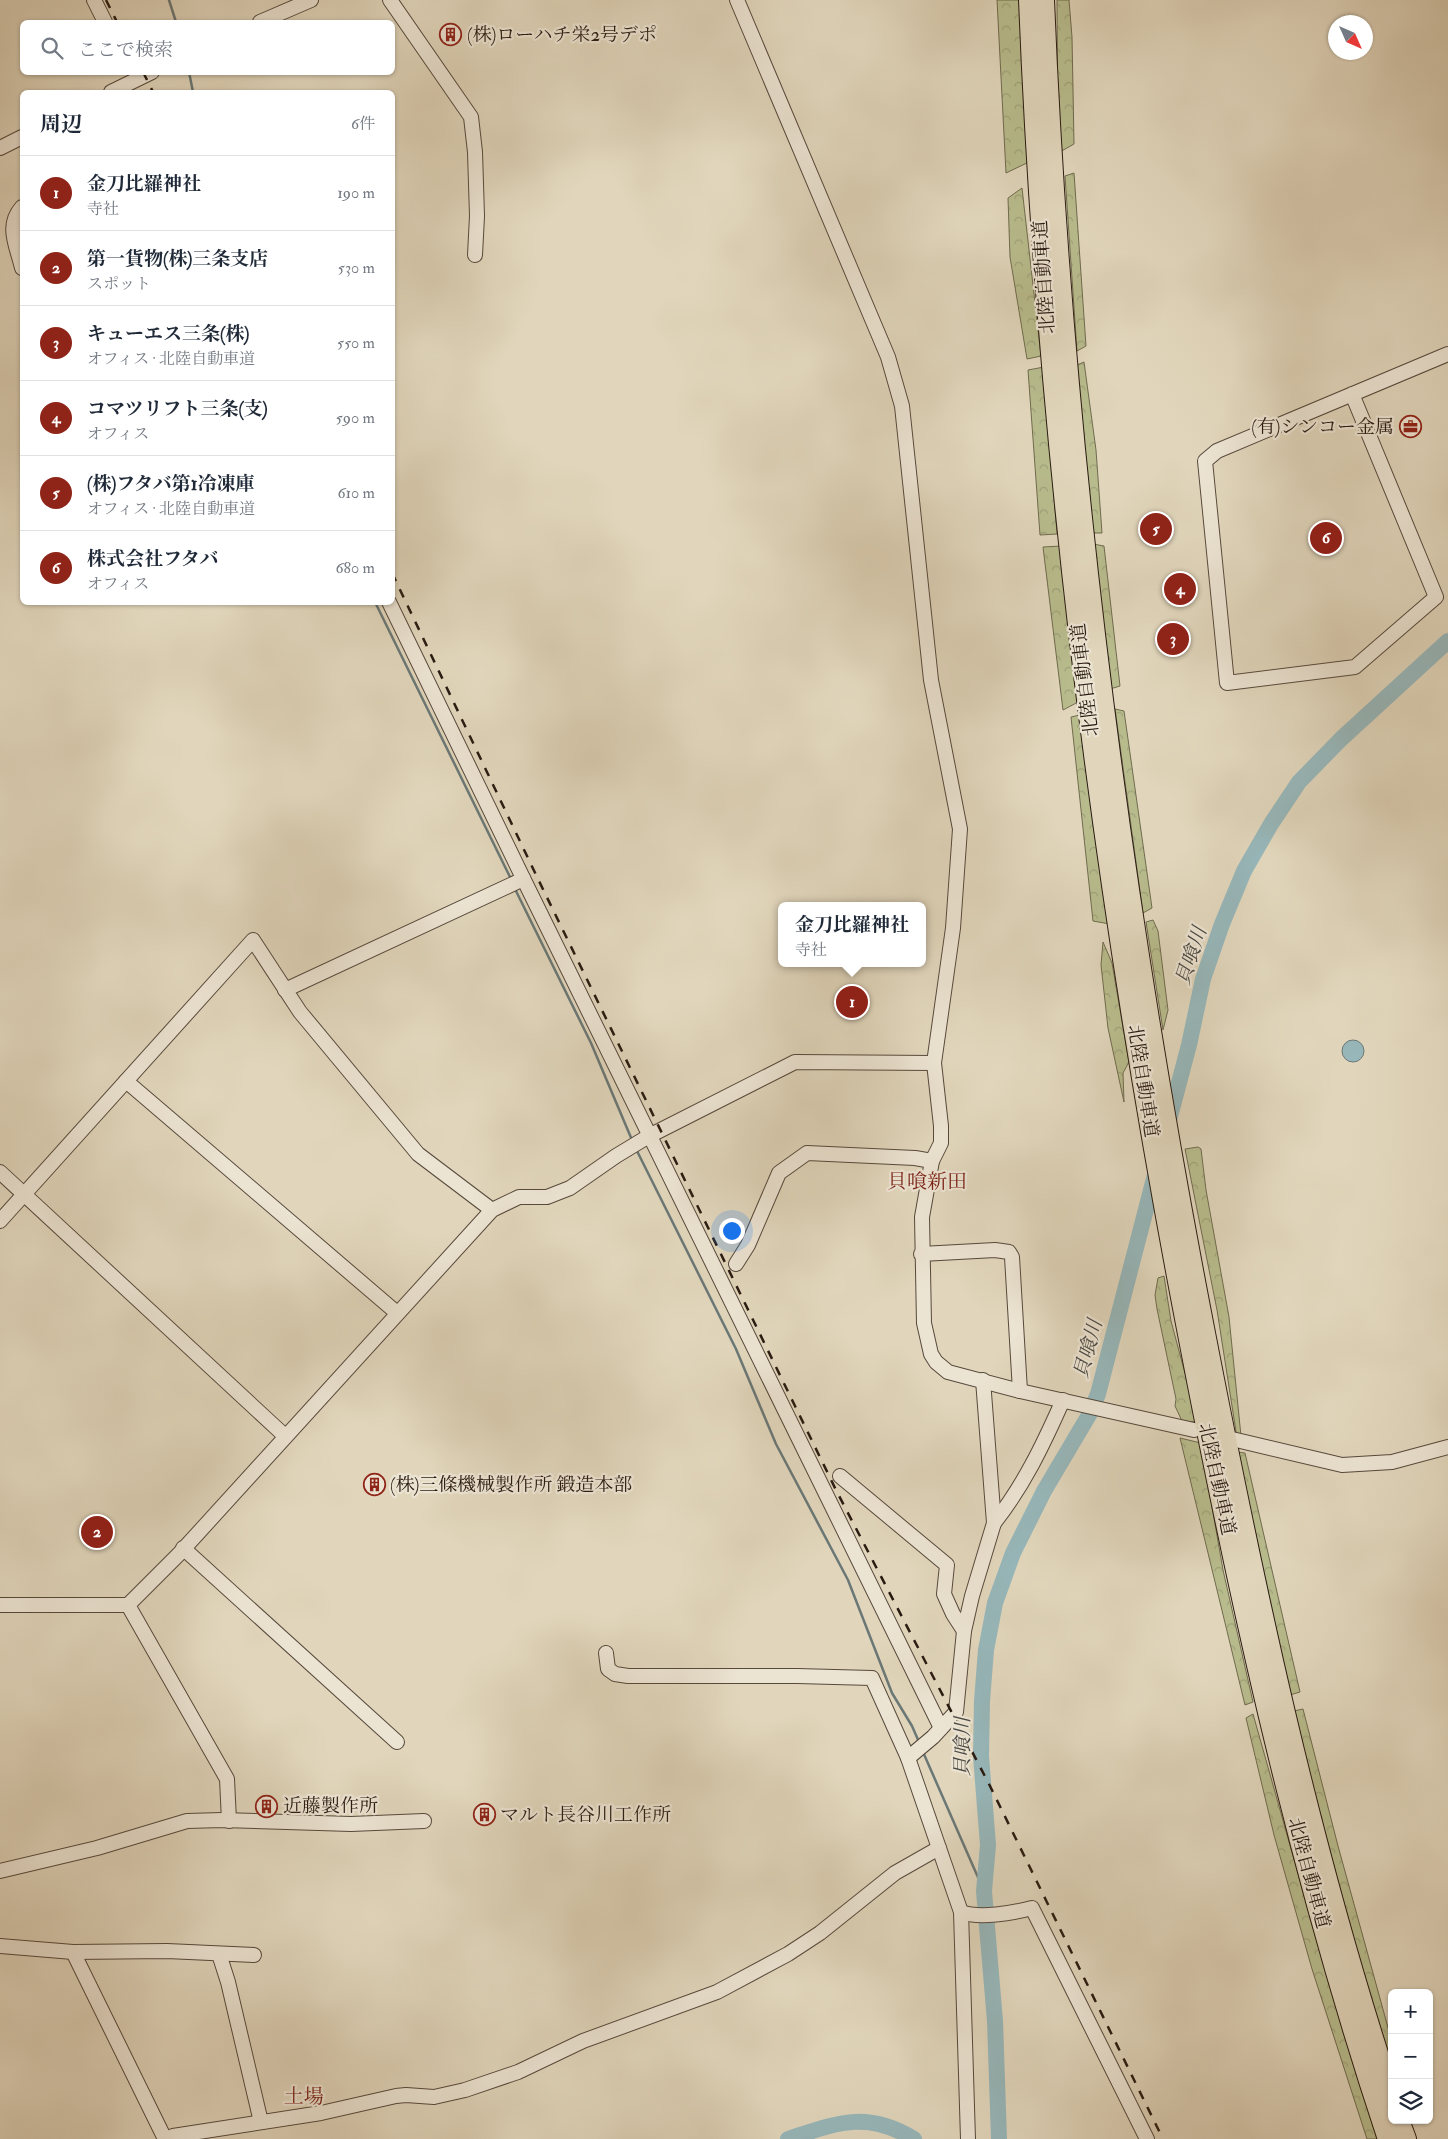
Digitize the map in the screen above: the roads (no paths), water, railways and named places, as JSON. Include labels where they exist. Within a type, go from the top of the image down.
[{"type":"highway","name":"北陸自動車道","points":[[1028,0],[1036,161],[1046,299],[1068,536],[1093,748],[1139,1060],[1174,1260],[1218,1487],[1281,1767],[1336,1975],[1388,2139]]},
{"type":"highway","name":"北陸自動車道","points":[[1044,0],[1062,304],[1085,548],[1110,752],[1149,1020],[1184,1225],[1238,1502],[1271,1654],[1322,1862],[1388,2084]]},
{"type":"highway","points":[[1401,2124],[1406,2139]]},
{"type":"street","points":[[94,0],[104,20]]},
{"type":"street","points":[[265,20],[310,0]]},
{"type":"street","points":[[390,0],[471,117],[475,152],[477,216],[475,255]]},
{"type":"street","points":[[737,0],[888,357],[902,406],[931,680],[960,829],[953,928],[934,1063],[942,1126],[941,1143],[932,1161],[922,1217],[924,1323],[931,1354],[936,1362],[948,1372],[1020,1391],[1194,1430]]},
{"type":"street","points":[[117,90],[147,75]]},
{"type":"street","points":[[0,148],[20,138]]},
{"type":"street","points":[[20,209],[16,213],[12,226],[20,260]]},
{"type":"street","points":[[1352,394],[1436,597],[1355,667],[1227,683],[1205,461],[1216,451],[1352,394],[1448,354]]},
{"type":"street","points":[[390,605],[520,880],[649,1136],[937,1733]]},
{"type":"street","points":[[284,990],[520,880]]},
{"type":"street","points":[[0,1221],[253,940],[300,1012],[418,1154],[492,1210]]},
{"type":"street","points":[[0,1605],[128,1605],[183,1548],[492,1210],[520,1197],[547,1197],[570,1188],[649,1136],[795,1062],[934,1063]]},
{"type":"street","points":[[126,1081],[397,1313]]},
{"type":"street","points":[[736,1264],[748,1245],[779,1173],[807,1152],[915,1158],[932,1161]]},
{"type":"street","points":[[0,1172],[285,1436]]},
{"type":"street","points":[[922,1254],[996,1250],[1009,1252],[1012,1257],[1020,1391]]},
{"type":"street","points":[[983,1380],[994,1523]]},
{"type":"street","points":[[911,1756],[937,1733],[956,1712],[964,1631],[972,1596],[994,1523],[1011,1501],[1039,1454],[1065,1401]]},
{"type":"street","points":[[1232,1439],[1319,1460],[1364,1465],[1392,1462],[1448,1447]]},
{"type":"street","points":[[840,1476],[947,1565],[944,1594],[953,1614],[964,1631]]},
{"type":"street","points":[[183,1548],[397,1742]]},
{"type":"street","points":[[128,1605],[227,1779],[229,1820]]},
{"type":"street","points":[[606,1653],[608,1669],[614,1674],[628,1676],[872,1678],[911,1756],[940,1848],[966,1914],[968,2139]]},
{"type":"street","points":[[0,1871],[97,1848],[187,1821],[229,1820],[352,1824],[424,1821]]},
{"type":"street","points":[[73,1952],[166,2139],[321,2113],[396,2096],[434,2097],[465,2090],[518,2072],[583,2041],[716,1992],[788,1954],[820,1933],[895,1873],[940,1848]]},
{"type":"street","points":[[966,1914],[1015,1912],[1032,1908],[1147,2139]]},
{"type":"street","points":[[0,1946],[73,1952],[167,1951],[254,1955]]},
{"type":"street","points":[[219,1954],[228,1982],[261,2122]]},
{"type":"water","points":[[1353,1040],[1361,1043],[1364,1051],[1361,1059],[1353,1062],[1345,1059],[1342,1051],[1345,1043]]},
{"type":"waterway","points":[[169,0],[175,20]]},
{"type":"waterway","points":[[190,75],[193,90]]},
{"type":"waterway","points":[[376,605],[511,879]]},
{"type":"waterway","name":"貝喰川","points":[[1168,1124],[1189,1045],[1203,979],[1222,924],[1244,871],[1271,824],[1299,782],[1341,739],[1448,641]]},
{"type":"waterway","points":[[515,889],[591,1043],[632,1140]]},
{"type":"waterway","points":[[636,1149],[736,1349],[776,1444],[848,1580],[892,1693],[912,1726],[919,1742]]},
{"type":"waterway","name":"貝喰川","points":[[999,2139],[995,2021],[984,1891],[988,1845],[981,1756],[982,1701],[986,1650],[995,1603],[1013,1553],[1044,1491],[1089,1415],[1098,1394],[1157,1167]]},
{"type":"waterway","points":[[923,1752],[984,1891]]},
{"type":"waterway","points":[[788,2139],[822,2128],[851,2122],[881,2125],[897,2130],[914,2139]]},
{"type":"railway","points":[[106,0],[116,20]]},
{"type":"railway","points":[[144,75],[152,90]]},
{"type":"railway","points":[[395,579],[538,879],[836,1490],[990,1786],[1163,2139]]},
{"type":"place","name":"(株)ローハチ栄2号デポ","points":[[451,35]]},
{"type":"place","name":"(有)シンコー金属","points":[[1410,427]]},
{"type":"place","name":"(株)フタバ第1冷凍庫","points":[[1156,529]]},
{"type":"place","name":"株式会社フタバ","points":[[1326,538]]},
{"type":"place","name":"コマツリフト三条(支)","points":[[1180,589]]},
{"type":"place","name":"キューエス三条(株)","points":[[1173,639]]},
{"type":"place","name":"金刀比羅神社","points":[[852,1002]]},
{"type":"place","name":"(株)三條機械製作所 鍛造本部","points":[[374,1485]]},
{"type":"place","name":"第一貨物(株)三条支店","points":[[97,1532]]},
{"type":"place","name":"近藤製作所","points":[[267,1806]]},
{"type":"place","name":"マルト長谷川工作所","points":[[484,1815]]},
{"type":"district","name":"貝喰新田","points":[[927,1181]]},
{"type":"district","name":"土場","points":[[304,2096]]}]
